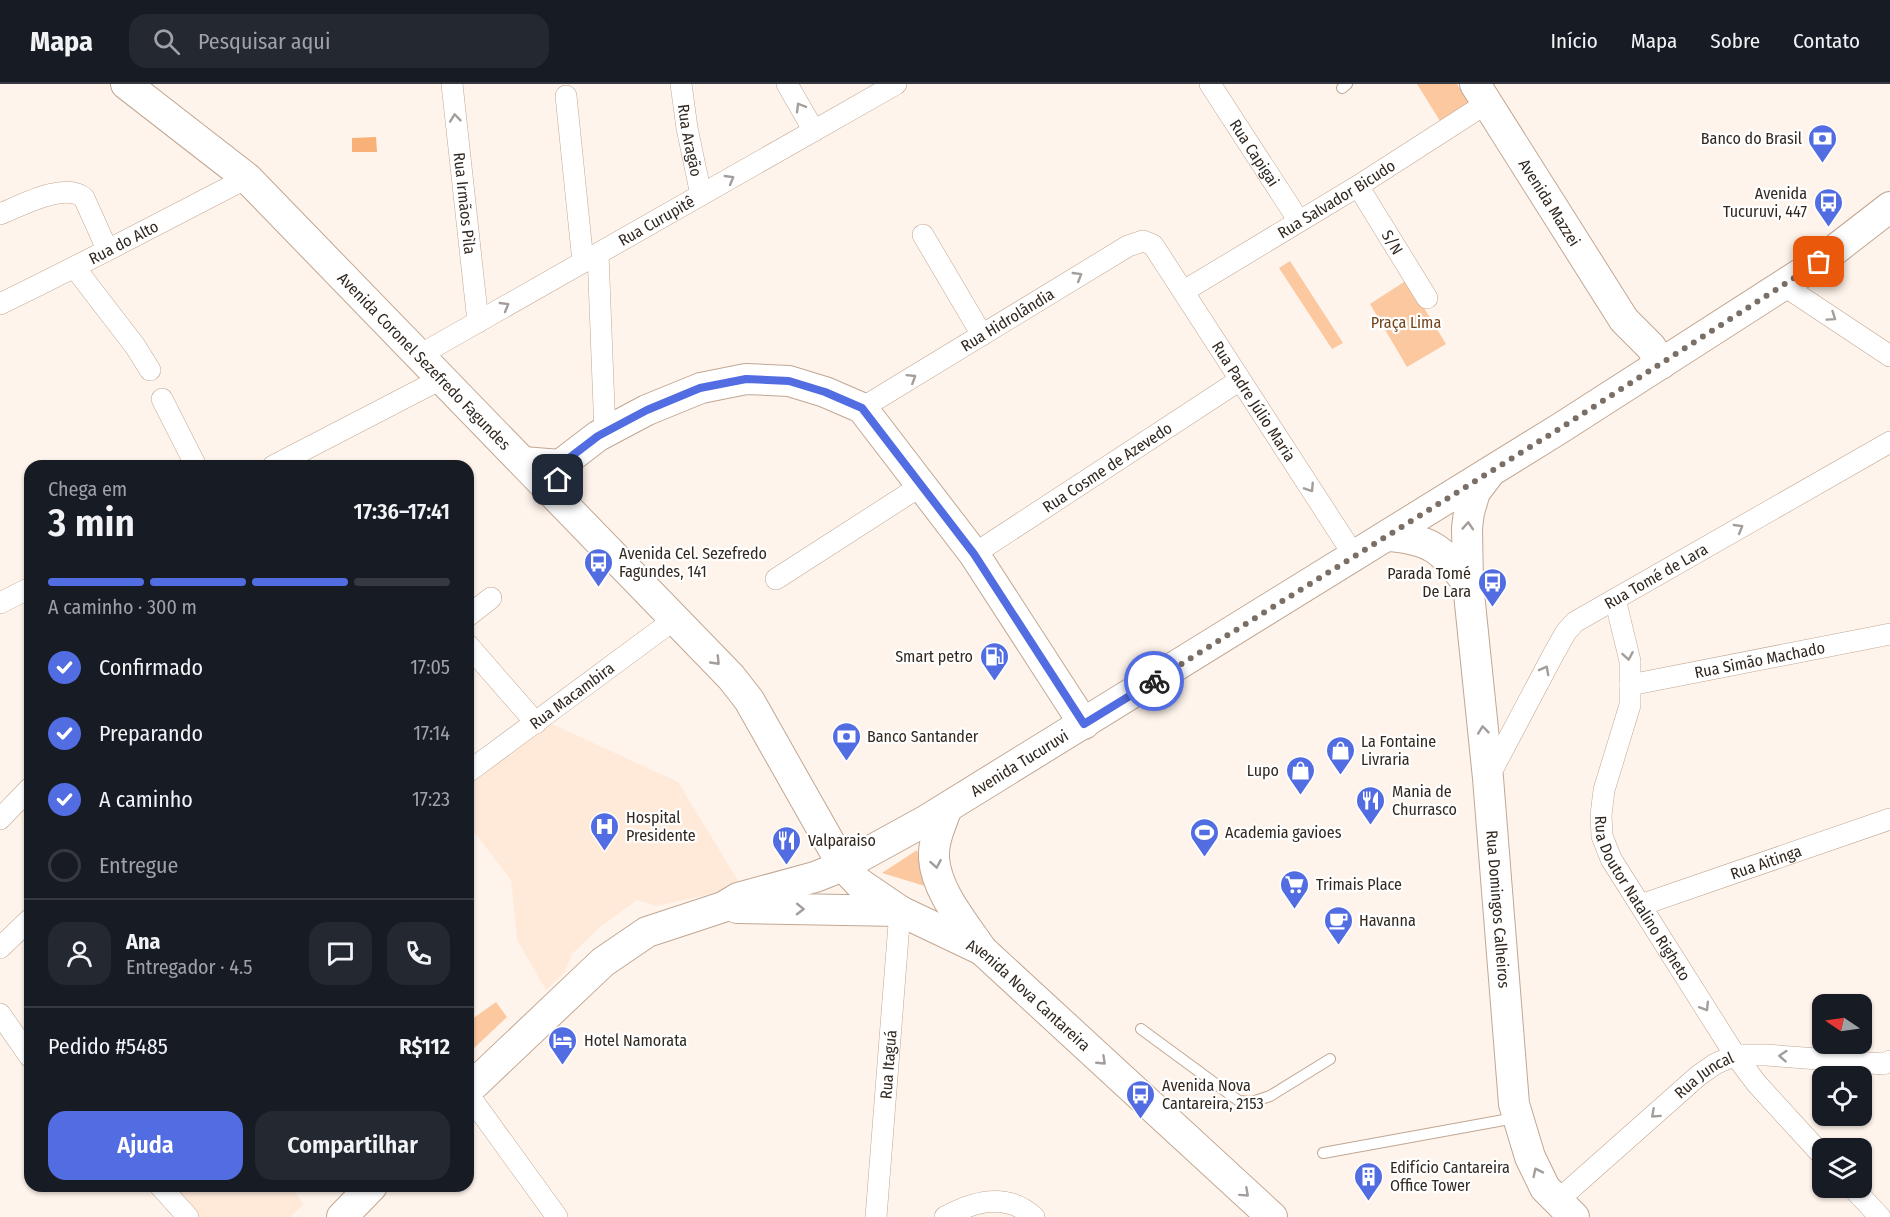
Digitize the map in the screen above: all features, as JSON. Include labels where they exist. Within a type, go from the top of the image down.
[{"type":"main road","name":"Avenida Coronel Sezefredo Fagundes","points":[[126,84],[247,178],[731,677],[749,700],[843,866],[859,883],[900,911]]},
{"type":"main road","name":"Avenida Mazzei","points":[[1481,93],[1624,320],[1651,347],[1650,371]]},
{"type":"main road","name":"Avenida Tucuruvi","points":[[843,866],[947,808],[1355,557],[1819,262],[1890,207]]},
{"type":"main road","points":[[523,462],[560,465],[604,433],[647,410],[700,388],[746,379],[789,381],[825,392],[862,408],[974,554],[1084,724]]},
{"type":"main road","points":[[555,495],[560,465]]},
{"type":"main road","name":"Rua Domingos Calheiros","points":[[1490,472],[1475,492],[1469,512],[1468,584],[1488,778],[1514,1104],[1530,1157],[1545,1188],[1565,1209]]},
{"type":"main road","points":[[1388,536],[1418,539],[1436,548],[1468,584]]},
{"type":"main road","points":[[947,808],[936,839],[934,858],[937,871],[947,896],[981,950]]},
{"type":"main road","name":"Avenida Nova Cantareira","points":[[474,1086],[585,978],[619,949],[647,932],[723,907],[738,898],[815,877],[843,866]]},
{"type":"main road","name":"Avenida Nova Cantareira","points":[[723,907],[900,911],[981,950],[1272,1217]]},
{"type":"main road","points":[[342,1217],[366,1192]]},
{"type":"street","name":"Rua Irmãos Pìla","points":[[452,84],[478,322]]},
{"type":"street","name":"Rua Aragão","points":[[681,84],[687,128],[701,195]]},
{"type":"street","points":[[787,84],[814,131]]},
{"type":"street","name":"Rua Curupitê","points":[[418,356],[896,84]]},
{"type":"street","name":"Rua Capigai","points":[[1210,84],[1299,221]]},
{"type":"street","name":"Rua Salvador Bicudo","points":[[1184,291],[1358,186],[1481,93]]},
{"type":"street","points":[[566,96],[591,258],[604,433]]},
{"type":"street","name":"Rua do Alto","points":[[0,303],[75,268],[107,249],[247,178]]},
{"type":"street","name":"S/N","points":[[1358,186],[1427,298]]},
{"type":"street","points":[[0,214],[66,191],[79,193],[84,198],[107,249]]},
{"type":"street","points":[[923,235],[982,335]]},
{"type":"street","name":"Rua Hidrolândia","points":[[862,408],[1128,246],[1143,241],[1154,245]]},
{"type":"street","name":"Rua Padre Júlio Maria","points":[[1154,245],[1355,557]]},
{"type":"street","points":[[75,268],[135,346],[150,370]]},
{"type":"street","points":[[1783,285],[1890,356]]},
{"type":"street","points":[[284,460],[441,378]]},
{"type":"street","name":"Rua Cosme de Azevedo","points":[[974,554],[1240,381]]},
{"type":"street","points":[[162,399],[193,460]]},
{"type":"street","name":"Rua Tomé de Lara","points":[[1488,778],[1566,632],[1584,615],[1890,442]]},
{"type":"street","points":[[776,579],[922,485]]},
{"type":"street","points":[[0,603],[24,591]]},
{"type":"street","points":[[474,611],[491,598]]},
{"type":"street","name":"Rua Doutor Natalino Righeto","points":[[1615,599],[1630,662],[1630,705],[1604,790],[1601,815],[1602,836],[1611,859],[1735,1055],[1757,1084],[1812,1144]]},
{"type":"street","name":"Rua Macambira","points":[[474,767],[675,619]]},
{"type":"street","name":"Rua Simão Machado","points":[[1630,685],[1890,633]]},
{"type":"street","points":[[474,652],[536,723]]},
{"type":"street","points":[[0,819],[24,794]]},
{"type":"street","name":"Rua Aitinga","points":[[1641,905],[1890,819]]},
{"type":"street","name":"Rua Itaguá","points":[[876,1217],[900,911]]},
{"type":"street","points":[[0,948],[24,925]]},
{"type":"street","points":[[0,1014],[24,1048]]},
{"type":"street","name":"Rua Juncal","points":[[1565,1209],[1698,1076],[1715,1064],[1735,1055],[1766,1055],[1888,1064]]},
{"type":"street","points":[[474,1100],[557,1217]]},
{"type":"street","points":[[165,1192],[188,1217]]},
{"type":"street","points":[[1862,1198],[1880,1217]]},
{"type":"street","points":[[945,1217],[971,1204],[994,1200],[1013,1204],[1034,1217]]},
{"type":"lane","points":[[1141,1029],[1239,1101],[1252,1102],[1270,1096],[1330,1059]]},
{"type":"lane","points":[[1323,1153],[1518,1117]]},
{"type":"shaded area","points":[[376,137],[377,152],[352,152],[352,138]]},
{"type":"shaded area","name":"Hospital Presidente","points":[[550,723],[678,782],[742,887],[657,906],[637,900],[599,928],[572,954],[565,972],[546,990],[517,940],[511,880],[474,832],[474,780]]},
{"type":"shaded area","points":[[174,1192],[295,1192],[304,1204],[290,1217],[196,1217]]},
{"type":"green space","points":[[1417,84],[1457,84],[1469,102],[1440,121]]},
{"type":"green space","points":[[1290,261],[1343,343],[1332,349],[1279,268]]},
{"type":"green space","name":"Praça Lima","points":[[1407,280],[1446,344],[1407,367],[1370,304]]},
{"type":"green space","points":[[917,850],[925,886],[882,873]]},
{"type":"green space","points":[[496,1002],[507,1017],[474,1048],[474,1018]]},
{"type":"way so far","points":[[1154,681],[1372,547],[1819,262]]},
{"type":"place","name":"Banco do Brasil","points":[[1823,164]]},
{"type":"place","name":"Avenida Tucuruvi, 447","points":[[1828,228]]},
{"type":"place","name":"Avenida Cel. Sezefredo Fagundes, 141","points":[[598,588]]},
{"type":"place","name":"Parada Tomé De Lara","points":[[1492,608]]},
{"type":"place","name":"Smart petro","points":[[994,682]]},
{"type":"place","name":"Banco Santander","points":[[846,762]]},
{"type":"place","name":"La Fontaine Livraria","points":[[1340,776]]},
{"type":"place","name":"Lupo","points":[[1300,796]]},
{"type":"place","name":"Mania de Churrasco","points":[[1371,826]]},
{"type":"place","name":"Hospital Presidente","points":[[605,852]]},
{"type":"place","name":"Academia gavioes","points":[[1204,858]]},
{"type":"place","name":"Valparaiso","points":[[787,866]]},
{"type":"place","name":"Trimais Place","points":[[1295,910]]},
{"type":"place","name":"Havanna","points":[[1338,946]]},
{"type":"place","name":"Hotel Namorata","points":[[563,1066]]},
{"type":"place","name":"Avenida Nova Cantareira, 2153","points":[[1141,1120]]},
{"type":"place","name":"Edifício Cantareira Office Tower","points":[[1369,1202]]},
{"type":"route","points":[[558,480],[560,465],[598,436],[647,410],[700,388],[746,379],[789,381],[825,392],[862,408],[974,554],[1084,724],[1154,681]]}]
